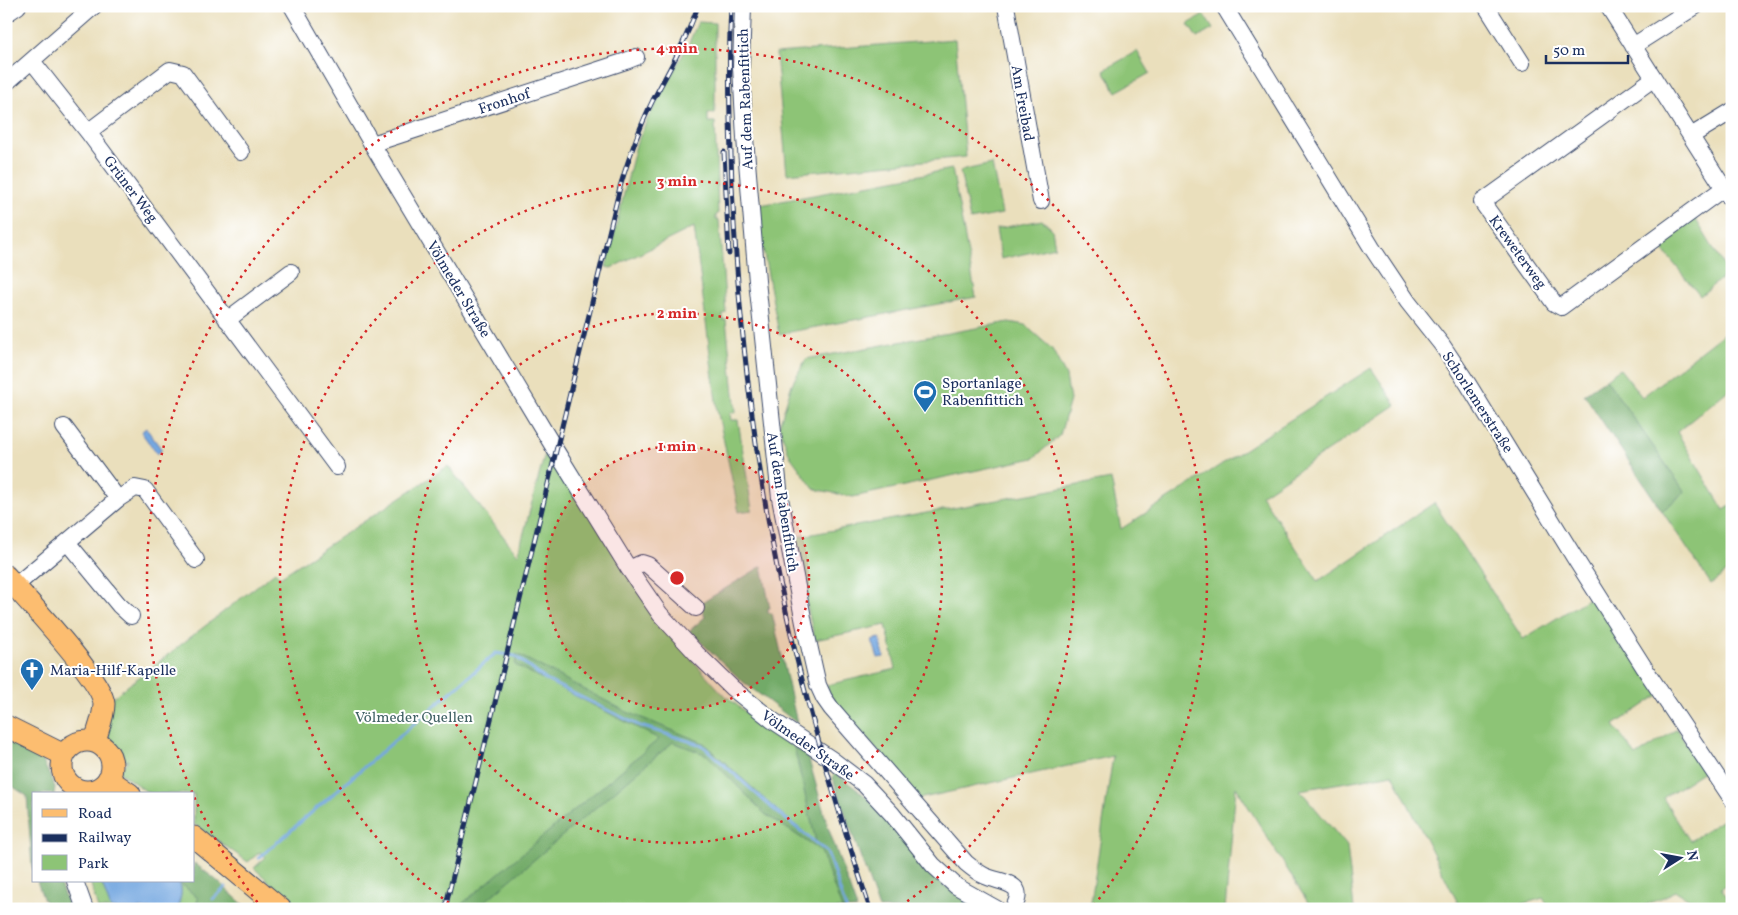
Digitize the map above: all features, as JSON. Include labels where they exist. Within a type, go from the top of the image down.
[{"type":"main road","points":[[11,581],[69,648],[101,691],[104,703],[94,741]]},
{"type":"main road","points":[[6,726],[64,755]]},
{"type":"main road","points":[[81,741],[94,741],[102,745],[111,757],[112,766],[108,779],[99,788],[79,792],[64,777],[62,768],[64,755],[70,747],[81,741]]},
{"type":"main road","points":[[108,779],[127,792]]},
{"type":"main road","points":[[195,838],[282,909]]},
{"type":"street","points":[[6,14],[18,6]]},
{"type":"street","points":[[6,83],[94,6]]},
{"type":"street","name":"Völmeder Straße","points":[[292,6],[551,444],[629,569],[660,614],[732,688],[772,720],[831,759],[864,784],[892,814],[938,870],[956,886],[997,909]]},
{"type":"street","name":"Auf dem Rabenfittich","points":[[743,6],[741,67],[745,138],[757,281],[780,498],[818,685],[831,708],[966,863],[984,875],[1013,885],[1018,892],[1018,898],[1013,909]]},
{"type":"street","name":"Am Freibad","points":[[1006,6],[1041,201]]},
{"type":"street","name":"Schorlemerstraße","points":[[1224,6],[1368,242],[1408,302],[1468,384],[1649,675],[1732,799]]},
{"type":"street","points":[[1486,6],[1522,63]]},
{"type":"street","points":[[1608,6],[1728,194]]},
{"type":"street","points":[[1633,46],[1696,6]]},
{"type":"street","name":"Fronhof","points":[[372,144],[636,57]]},
{"type":"street","name":"Grüner Weg","points":[[32,61],[88,132],[337,467]]},
{"type":"street","points":[[88,132],[170,70],[183,73],[241,152]]},
{"type":"street","name":"Kreweterweg","points":[[1653,79],[1482,202],[1554,303],[1561,308],[1728,194]]},
{"type":"street","points":[[1691,136],[1732,111]]},
{"type":"street","points":[[227,320],[291,272]]},
{"type":"street","points":[[64,427],[118,499]]},
{"type":"street","points":[[11,581],[67,542],[118,499],[135,488],[145,490],[196,560]]},
{"type":"street","points":[[67,542],[119,605],[131,616]]},
{"type":"street","points":[[629,569],[642,564],[648,565],[696,608]]},
{"type":"street","points":[[75,882],[85,909]]},
{"type":"green space","points":[[1204,15],[1213,29],[1197,38],[1188,24]]},
{"type":"green space","points":[[698,22],[715,23],[715,113],[708,113],[708,122],[715,122],[718,214],[716,215],[716,220],[719,220],[726,313],[723,314],[723,320],[726,320],[736,412],[730,413],[731,420],[738,420],[752,510],[739,512],[717,409],[694,227],[611,268],[606,267],[636,145]]},
{"type":"green space","points":[[955,39],[966,157],[787,174],[776,53]]},
{"type":"green space","points":[[1137,51],[1150,73],[1116,92],[1104,70]]},
{"type":"green space","points":[[992,164],[1002,214],[970,220],[960,171]]},
{"type":"green space","points":[[952,169],[976,297],[779,334],[755,206]]},
{"type":"green space","points":[[1695,218],[1728,273],[1700,296],[1659,245]]},
{"type":"green space","points":[[1042,220],[1052,229],[1055,247],[1001,259],[996,229]]},
{"type":"green space","name":"Sportanlage Rabenfittich","points":[[1009,322],[1025,325],[1052,349],[1066,376],[1070,400],[1060,435],[1034,458],[853,497],[814,489],[790,456],[779,426],[792,384],[806,359]]},
{"type":"green space","points":[[1732,327],[1732,387],[1677,432],[1724,510],[1732,505],[1732,568],[1711,584],[1662,511],[1685,492],[1606,379],[1620,369],[1642,397]]},
{"type":"green space","points":[[1371,368],[1396,405],[1261,495],[1318,581],[1434,503],[1523,639],[1594,595],[1659,695],[1614,725],[1636,756],[1677,729],[1704,771],[1663,798],[1690,841],[1732,814],[1732,881],[1721,888],[1732,903],[1732,909],[1706,909],[1676,891],[1638,909],[1550,909],[1543,898],[1506,909],[1461,909],[1393,774],[1300,790],[1347,846],[1354,909],[1312,909],[1236,787],[1225,909],[1090,909],[1113,756],[918,799],[829,694],[827,685],[896,669],[886,625],[815,640],[791,538],[1111,479],[1121,529]]},
{"type":"green space","points":[[1606,379],[1685,492],[1662,511],[1584,394]]},
{"type":"green space","name":"Völmeder Quellen","points":[[545,453],[554,459],[681,647],[721,692],[766,729],[794,747],[847,909],[299,909],[254,868],[266,857],[260,852],[248,862],[195,825],[195,792],[147,792],[119,772],[128,760],[114,763],[109,737],[108,701],[275,572],[280,577],[448,466],[518,555]]},
{"type":"green space","points":[[762,566],[770,608],[768,608],[768,613],[772,613],[797,723],[742,681],[689,631],[705,617],[700,604]]},
{"type":"green space","points":[[517,654],[627,712],[704,743],[771,805],[816,842],[794,747],[807,753],[828,827],[857,909],[842,909],[821,851],[765,814],[707,755],[673,742],[476,909],[456,909],[659,739],[515,665]]},
{"type":"green space","points":[[6,738],[40,755],[55,787],[54,792],[32,792],[32,866],[27,796],[6,782]]},
{"type":"green space","points":[[834,772],[863,794],[890,820],[942,884],[984,909],[879,909],[833,779]]},
{"type":"green space","points":[[195,864],[247,908],[196,909],[198,898],[179,882],[195,882]]},
{"type":"green space","points":[[37,882],[59,882],[69,909],[49,909]]},
{"type":"green space","points":[[90,882],[101,882],[111,909],[98,909]]},
{"type":"green space","points":[[179,882],[198,898],[196,909],[177,909],[181,892]]},
{"type":"water","points":[[146,428],[162,450],[157,454],[141,432]]},
{"type":"water","points":[[880,638],[884,657],[878,658],[872,640]]},
{"type":"water","points":[[101,882],[178,882],[181,888],[177,909],[111,909]]},
{"type":"waterway","points":[[259,858],[496,653],[515,656],[546,680],[640,726],[702,745],[771,807],[827,852],[846,909]]},
{"type":"waterway","points":[[213,899],[226,887]]},
{"type":"railway","points":[[445,909],[620,187],[643,121],[672,66],[698,6]]},
{"type":"railway","points":[[731,6],[730,118],[732,186],[735,244],[752,418],[771,533],[794,647],[829,779],[870,909]]},
{"type":"railway","points":[[724,152],[729,254]]},
{"type":"place","name":"Sportanlage Rabenfittich","points":[[925,413]]},
{"type":"place","name":"Maria-Hilf-Kapelle","points":[[32,691]]}]
